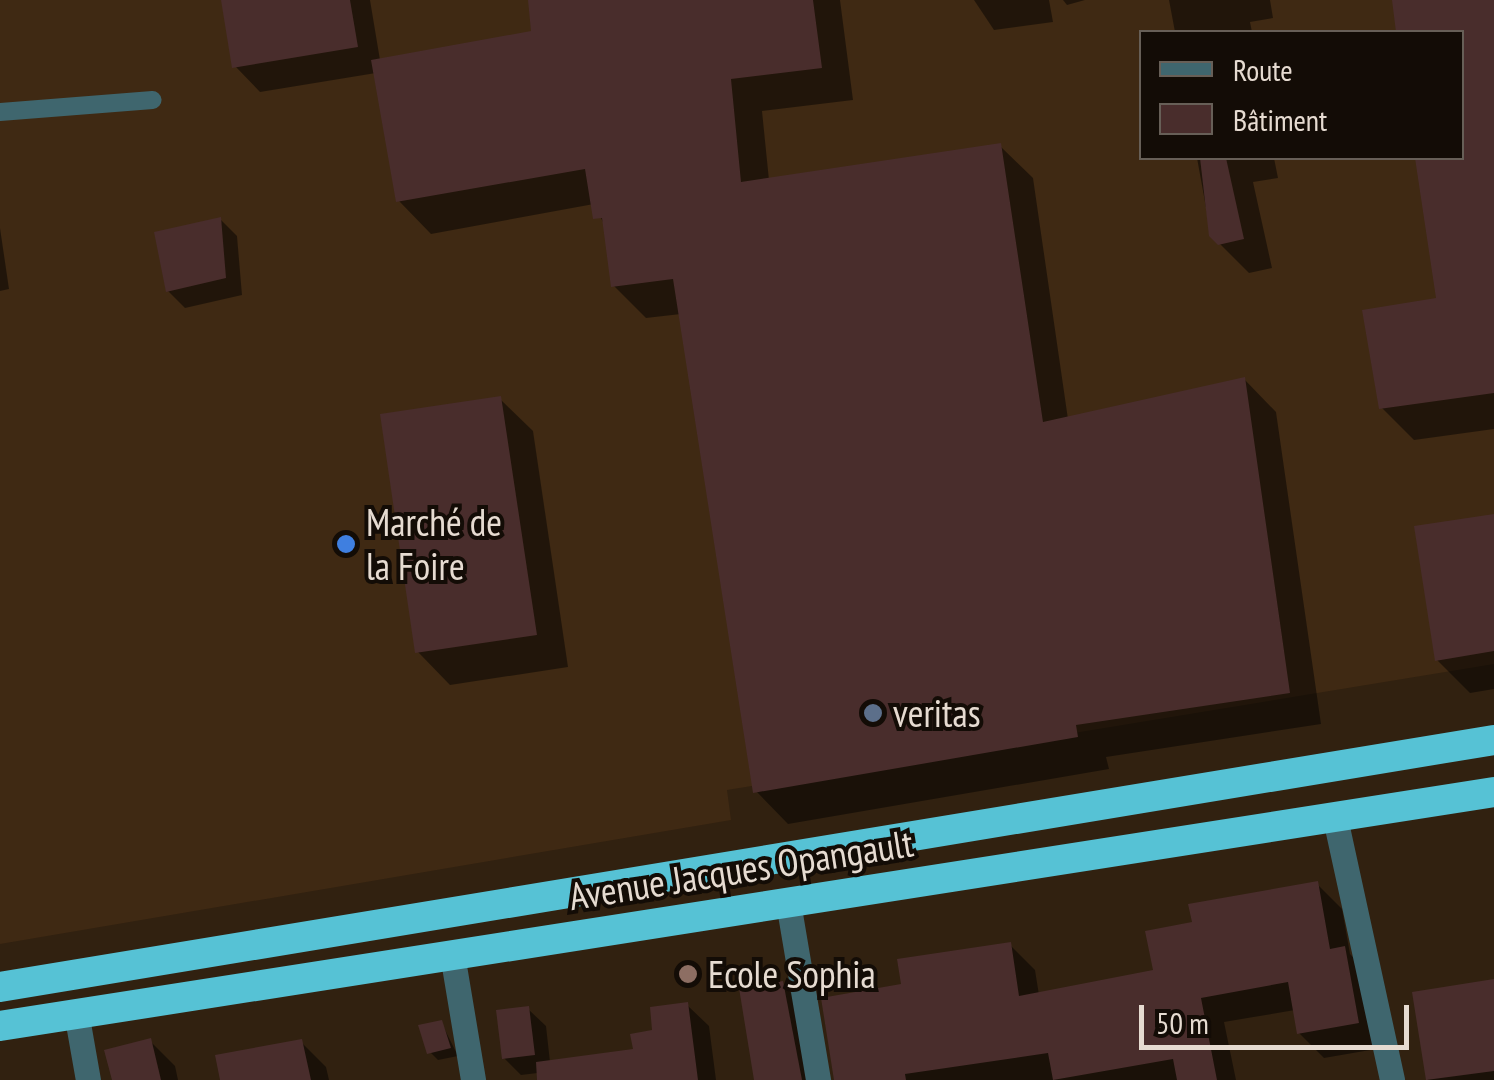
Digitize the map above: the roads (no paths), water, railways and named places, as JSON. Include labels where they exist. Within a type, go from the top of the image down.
[{"type":"highway","points":[[0,987],[1494,740]]},
{"type":"highway","name":"Avenue Jacques Opangault","points":[[0,1026],[1494,792]]},
{"type":"street","points":[[1335,818],[1392,1080]]},
{"type":"street","points":[[788,902],[818,1080]]},
{"type":"street","points":[[452,954],[473,1080]]},
{"type":"street","points":[[76,1012],[88,1080]]},
{"type":"lane","points":[[0,112],[153,100]]},
{"type":"place","name":"Marché de la Foire","points":[[346,544]]},
{"type":"place","name":"veritas","points":[[873,713]]},
{"type":"place","name":"Ecole Sophia","points":[[688,974]]}]
